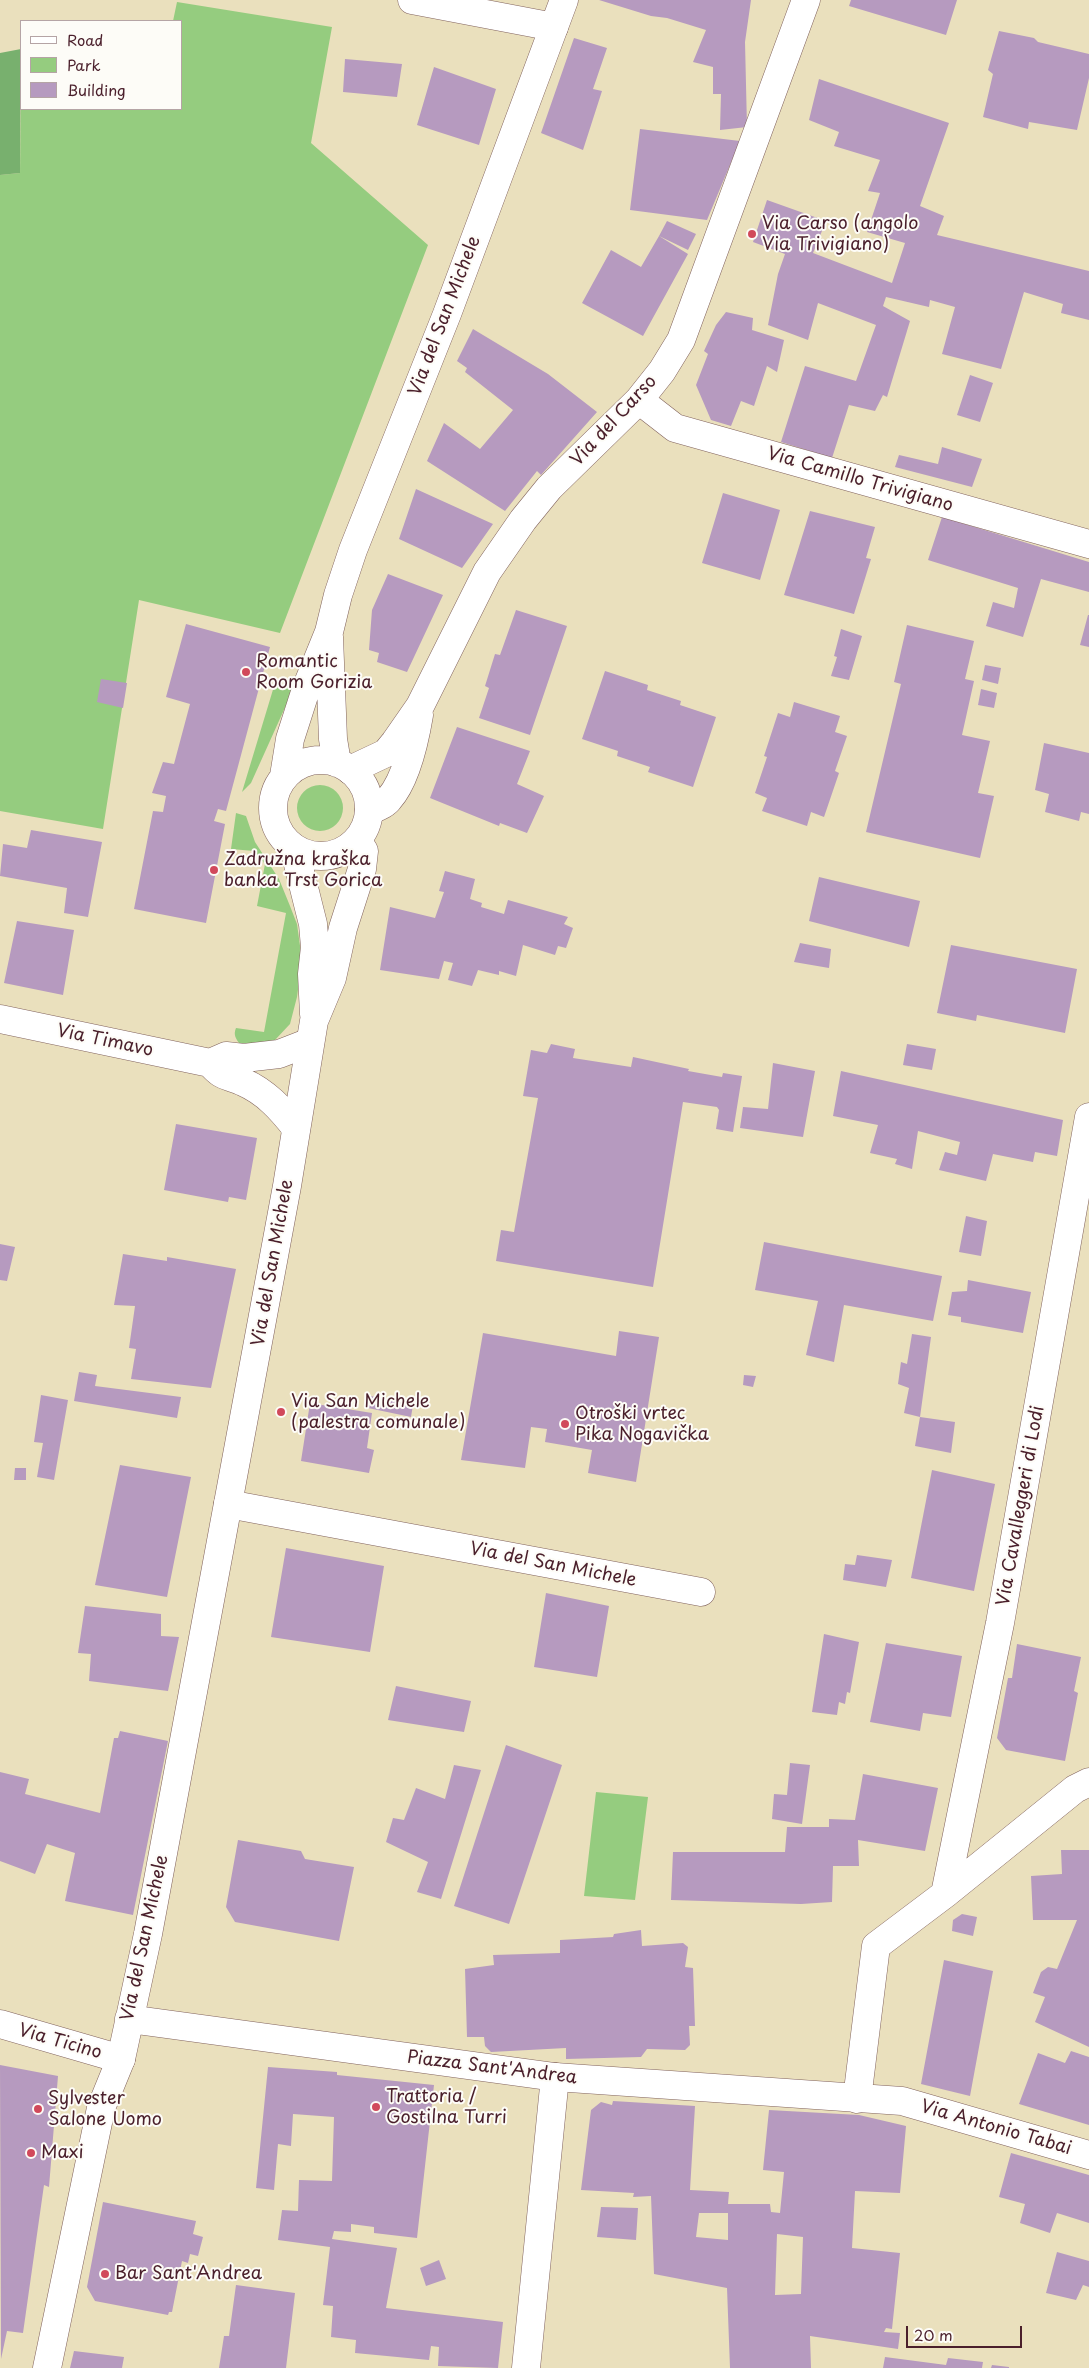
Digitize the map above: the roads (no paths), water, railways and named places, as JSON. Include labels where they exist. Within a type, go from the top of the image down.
[{"type":"street","points":[[412,0],[554,27]]},
{"type":"street","name":"Via del San Michele","points":[[47,2368],[101,2108],[121,2059],[148,1934],[228,1504],[312,1032],[312,974],[315,947],[313,924],[294,848],[282,837],[274,822],[272,806],[276,790],[284,776],[290,739],[306,686],[329,632],[338,595],[353,550],[447,314],[564,0]]},
{"type":"street","name":"Via del Carso","points":[[344,766],[386,754],[420,706],[487,572],[523,520],[550,488],[639,400],[662,371],[680,340],[806,0]]},
{"type":"street","name":"Via Camillo Trivigiano","points":[[639,400],[674,428],[1089,544]]},
{"type":"street","name":"Via del San Michele","points":[[329,632],[333,739],[344,766],[361,782],[367,796],[369,812]]},
{"type":"street","name":"Via del Carso","points":[[369,812],[388,801],[394,792],[413,748],[420,706]]},
{"type":"street","points":[[284,776],[300,765],[318,760],[344,766]]},
{"type":"street","points":[[294,848],[309,855],[327,856],[344,851],[357,840],[365,827],[369,812]]},
{"type":"street","name":"Via del San Michele","points":[[312,1032],[332,978],[343,928],[362,869],[364,851],[357,840]]},
{"type":"street","name":"Via Timavo","points":[[0,1019],[210,1063],[226,1056],[244,1058],[279,1054],[312,1032]]},
{"type":"street","name":"Via Timavo","points":[[210,1063],[220,1075],[244,1082],[276,1104],[296,1128]]},
{"type":"street","name":"Via Cavalleggeri di Lodi","points":[[945,1894],[1000,1623],[1089,1117]]},
{"type":"street","name":"Via del San Michele","points":[[228,1504],[701,1592]]},
{"type":"street","points":[[857,2098],[876,1946],[945,1894],[1075,1790],[1089,1782]]},
{"type":"street","name":"Piazza Sant'Andrea","points":[[129,2019],[555,2077],[902,2101]]},
{"type":"street","name":"Via Ticino","points":[[0,2024],[121,2059]]},
{"type":"street","points":[[526,2368],[555,2077]]},
{"type":"street","name":"Via Antonio Tabai","points":[[902,2101],[1089,2155]]},
{"type":"place","name":"Via Carso (angolo Via Trivigiano)","points":[[752,234]]},
{"type":"place","name":"Romantic Room Gorizia","points":[[246,672]]},
{"type":"place","name":"Zadružna kraška banka Trst Gorica","points":[[214,870]]},
{"type":"place","name":"Via San Michele (palestra comunale)","points":[[281,1412]]},
{"type":"place","name":"Otroški vrtec Pika Nogavička","points":[[565,1424]]},
{"type":"place","name":"Trattoria / Gostilna Turri","points":[[376,2107]]},
{"type":"place","name":"Sylvester Salone Uomo","points":[[38,2109]]},
{"type":"place","name":"Maxi","points":[[31,2153]]},
{"type":"place","name":"Bar Sant'Andrea","points":[[105,2274]]}]
